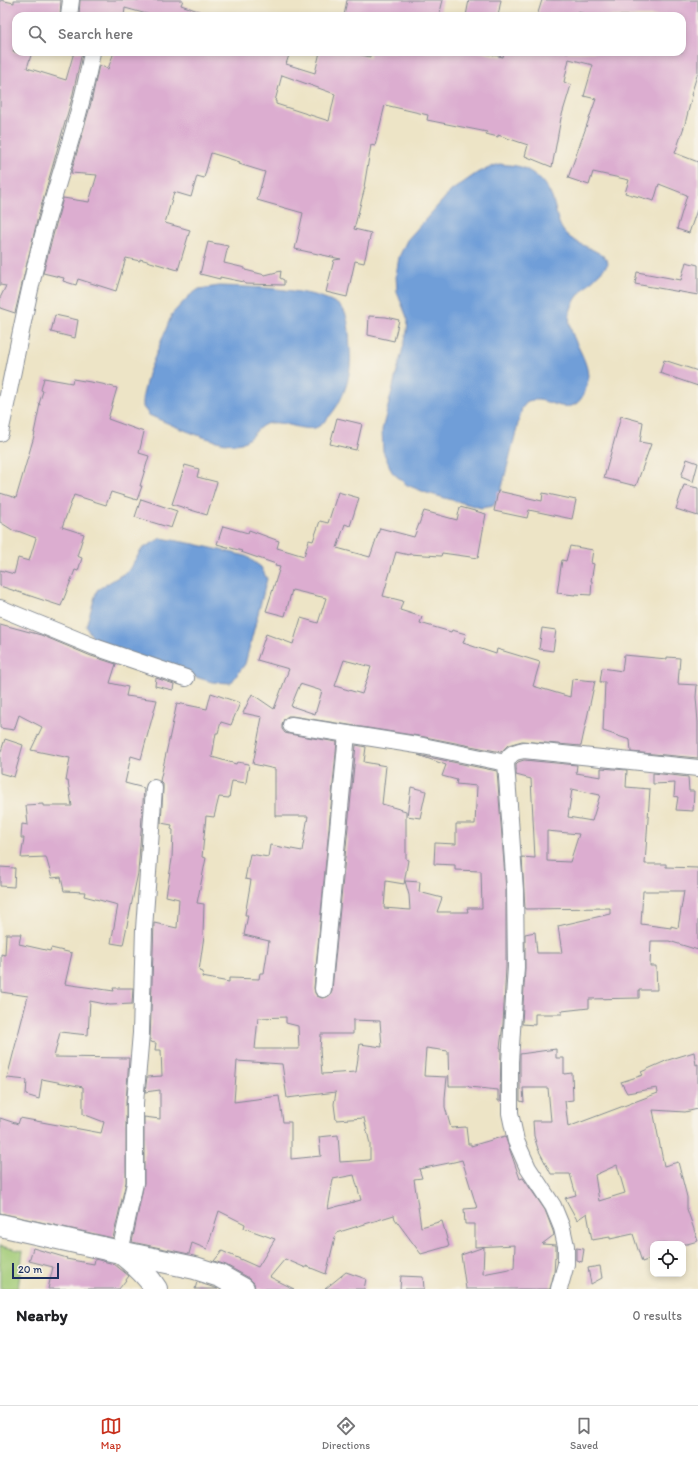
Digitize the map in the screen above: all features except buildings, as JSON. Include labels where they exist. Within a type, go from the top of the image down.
[{"type":"main road","points":[[0,1225],[195,1268],[220,1276],[243,1289]]},
{"type":"main road","points":[[120,1252],[150,1278],[156,1289]]},
{"type":"street","points":[[0,433],[20,332],[41,242],[90,67],[91,56]]},
{"type":"street","points":[[0,608],[95,647],[186,678]]},
{"type":"street","points":[[291,725],[423,746],[506,763]]},
{"type":"street","points":[[323,989],[347,734]]},
{"type":"street","points":[[559,1289],[566,1264],[566,1246],[562,1228],[553,1206],[525,1161],[516,1141],[510,1113],[510,1062],[516,967],[514,890],[506,763],[509,756],[514,752],[524,750],[698,768]]},
{"type":"street","points":[[120,1252],[135,1183],[135,1103],[141,1033],[144,930],[154,788]]},
{"type":"green space","points":[[0,1246],[23,1251],[18,1289],[0,1289]]},
{"type":"water","points":[[499,164],[521,167],[542,181],[552,198],[559,223],[565,233],[575,241],[602,255],[607,259],[608,264],[576,298],[570,312],[569,322],[587,370],[588,380],[581,399],[574,405],[569,406],[560,406],[538,400],[528,401],[522,408],[500,495],[493,506],[481,508],[427,493],[407,485],[392,472],[383,451],[382,430],[407,332],[408,320],[397,292],[396,275],[399,257],[407,240],[451,191],[477,173]]},
{"type":"water","points":[[219,286],[264,288],[300,292],[316,295],[329,300],[343,309],[346,314],[349,332],[351,359],[348,378],[342,397],[337,406],[318,427],[309,429],[282,423],[270,423],[262,426],[245,441],[233,444],[209,439],[182,429],[149,415],[143,407],[143,395],[148,374],[172,314],[189,296],[199,289]]},
{"type":"water","points":[[161,538],[246,556],[261,567],[267,579],[245,664],[231,683],[212,682],[141,660],[94,640],[86,626],[97,590],[128,571],[142,549]]}]
